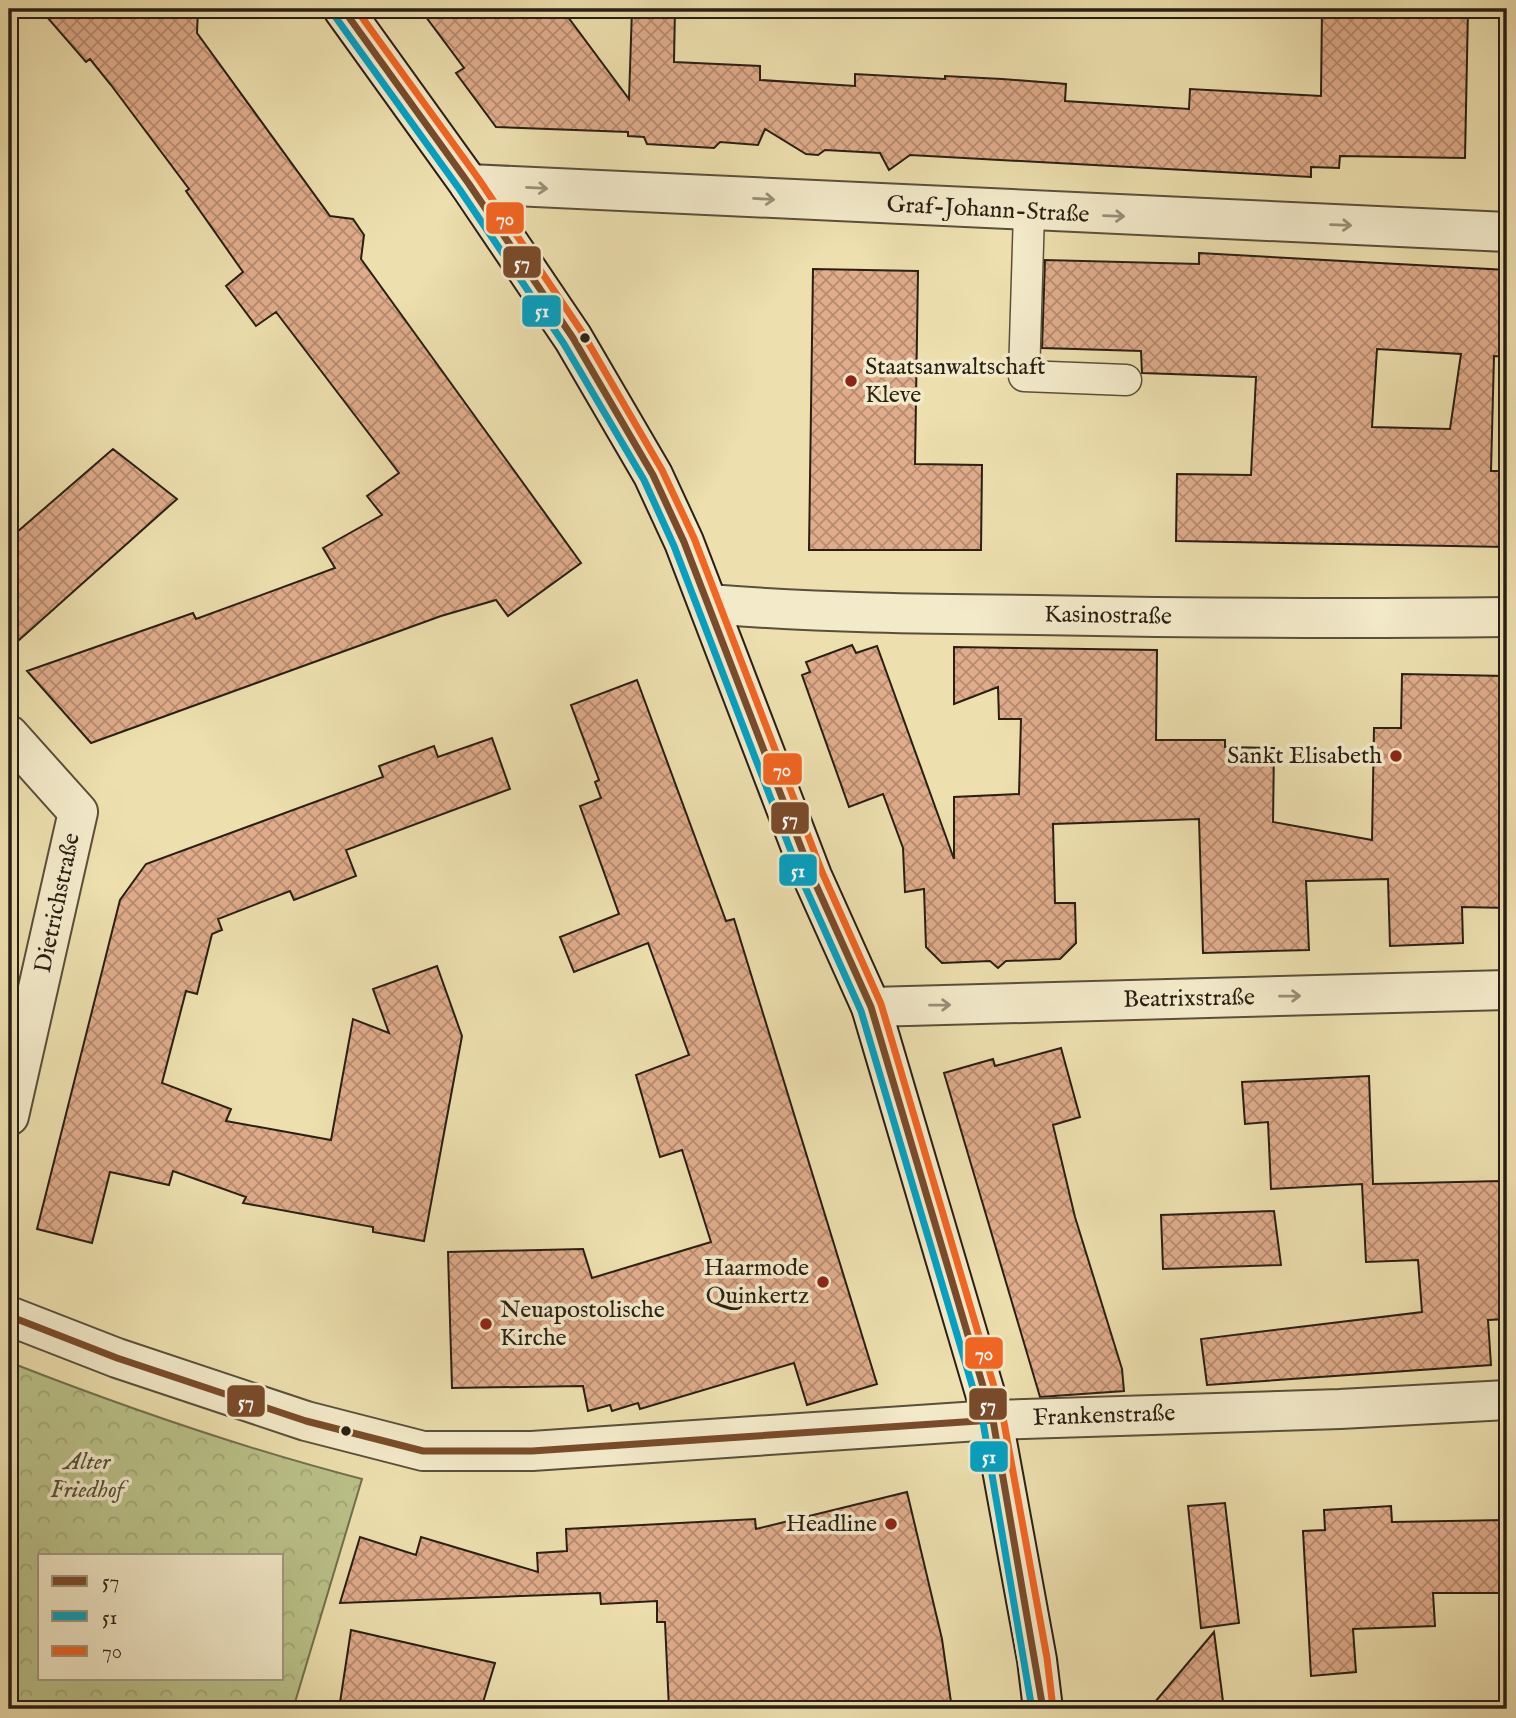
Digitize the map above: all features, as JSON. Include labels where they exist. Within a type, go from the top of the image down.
[{"type":"street","points":[[343,9],[469,184],[573,338],[653,475],[709,604],[812,876],[872,1007],[993,1420],[1037,1660],[1042,1709]]},
{"type":"street","name":"Graf-Johann-Straße","points":[[469,184],[1029,212],[1507,232]]},
{"type":"street","name":"Kasinostraße","points":[[709,604],[805,611],[1319,620],[1507,617]]},
{"type":"street","name":"Dietrichstraße","points":[[9,735],[78,812],[9,1116]]},
{"type":"street","name":"Beatrixstraße","points":[[872,1007],[1507,990]]},
{"type":"street","name":"Frankenstraße","points":[[9,1315],[117,1358],[306,1421],[423,1451],[532,1451],[993,1420],[1327,1410],[1507,1400]]},
{"type":"lane","points":[[1029,212],[1024,376],[1126,380]]},
{"type":"green space","name":"Alter Friedhof","points":[[9,1362],[184,1426],[362,1479],[293,1709],[9,1709]]},
{"type":"building","points":[[40,9],[198,9],[197,33],[330,216],[353,219],[364,235],[361,259],[581,563],[508,616],[496,600],[441,616],[91,743],[27,671],[193,613],[196,619],[335,568],[323,548],[382,515],[367,496],[399,473],[276,312],[256,326],[226,286],[243,272],[186,191],[189,189],[90,59],[86,62]]},
{"type":"building","points":[[420,9],[562,9],[629,99],[632,9],[675,9],[674,62],[760,66],[760,80],[855,86],[855,74],[1002,79],[1066,84],[1065,101],[1189,109],[1190,89],[1321,96],[1322,9],[1468,9],[1465,158],[1340,156],[1339,168],[1311,167],[1311,177],[910,155],[889,170],[880,153],[825,150],[818,155],[806,154],[765,129],[758,145],[720,142],[714,148],[647,144],[644,137],[628,136],[628,132],[496,127],[456,73],[464,68]]},
{"type":"building","points":[[1199,253],[1507,270],[1507,357],[1494,356],[1491,471],[1507,471],[1507,547],[1176,541],[1177,474],[1251,475],[1256,377],[1142,373],[1141,351],[1042,348],[1045,260],[1199,264]],"holes":[[[1377,349],[1461,354],[1450,429],[1372,427]]]},
{"type":"building","points":[[813,269],[918,271],[915,464],[982,465],[981,550],[809,550]]},
{"type":"building","points":[[113,449],[177,499],[9,649],[9,539]]},
{"type":"building","points":[[852,645],[856,653],[877,646],[954,859],[954,797],[1019,794],[1021,719],[999,719],[998,687],[954,704],[954,647],[1157,650],[1156,740],[1225,740],[1225,747],[1274,748],[1273,822],[1372,840],[1374,728],[1401,728],[1402,674],[1507,676],[1507,908],[1462,907],[1463,943],[1390,946],[1388,879],[1306,881],[1309,950],[1203,953],[1199,819],[1053,824],[1055,903],[1075,903],[1076,943],[1060,959],[1006,961],[998,968],[990,961],[942,963],[926,947],[924,889],[905,892],[903,848],[883,794],[849,807],[802,675],[810,672],[806,662]]},
{"type":"building","points":[[637,680],[726,921],[734,919],[877,1384],[807,1405],[794,1363],[640,1409],[638,1403],[612,1411],[610,1405],[588,1411],[583,1386],[452,1388],[448,1252],[583,1249],[592,1278],[711,1242],[682,1150],[660,1157],[636,1075],[689,1055],[648,943],[574,972],[560,937],[619,914],[580,806],[601,798],[595,782],[599,780],[571,705]]},
{"type":"building","points":[[492,738],[510,789],[346,850],[356,876],[294,900],[290,891],[218,919],[222,930],[212,934],[197,994],[186,991],[162,1083],[231,1109],[226,1121],[331,1140],[353,1019],[389,1033],[373,989],[437,966],[462,1036],[424,1241],[373,1232],[373,1227],[243,1203],[246,1197],[173,1171],[169,1185],[110,1172],[92,1243],[37,1229],[120,900],[146,864],[383,777],[379,766],[434,746],[438,757]]},
{"type":"building","points":[[1061,1048],[1080,1117],[1053,1125],[1075,1217],[1122,1369],[1124,1391],[1040,1397],[944,1073],[993,1059],[995,1066]]},
{"type":"building","points":[[1369,1076],[1373,1184],[1500,1181],[1503,1225],[1507,1225],[1507,1319],[1488,1320],[1491,1365],[1207,1385],[1201,1339],[1422,1312],[1418,1260],[1366,1262],[1362,1184],[1271,1189],[1268,1122],[1245,1124],[1242,1082]]},
{"type":"building","points":[[1274,1211],[1281,1265],[1163,1269],[1161,1215]]},
{"type":"building","points":[[907,1492],[942,1639],[952,1709],[669,1709],[665,1622],[657,1622],[657,1601],[601,1604],[600,1593],[340,1603],[360,1537],[416,1555],[421,1537],[538,1572],[537,1553],[567,1551],[566,1529],[755,1519],[756,1529]]},
{"type":"building","points":[[1225,1503],[1239,1623],[1201,1628],[1188,1506]]},
{"type":"building","points":[[1391,1506],[1392,1522],[1505,1520],[1507,1593],[1433,1593],[1435,1626],[1353,1629],[1356,1672],[1311,1676],[1303,1531],[1325,1530],[1324,1510]]},
{"type":"building","points":[[351,1630],[495,1663],[481,1709],[339,1709]]},
{"type":"building","points":[[1214,1632],[1224,1709],[1149,1709]]},
{"type":"transit line","name":"57","points":[[343,9],[469,184],[573,338],[653,475],[684,542],[812,876],[871,1007],[993,1420],[1043,1709]]},
{"type":"transit line","name":"70","points":[[356,9],[478,178],[582,332],[662,470],[694,538],[822,872],[881,1004],[1003,1417],[1047,1658],[1053,1708]]},
{"type":"transit line","name":"51","points":[[334,15],[460,190],[564,344],[644,480],[674,546],[802,880],[861,1011],[983,1422],[1032,1709]]},
{"type":"transit line","name":"57","points":[[9,1316],[117,1358],[306,1421],[423,1451],[532,1451],[993,1420]]},
{"type":"place","name":"Staatsanwaltschaft Kleve","points":[[851,381]]},
{"type":"place","name":"Sankt Elisabeth","points":[[1396,756]]},
{"type":"place","name":"Haarmode Quinkertz","points":[[823,1282]]},
{"type":"place","name":"Neuapostolische Kirche","points":[[486,1324]]},
{"type":"place","name":"Headline","points":[[891,1524]]}]
